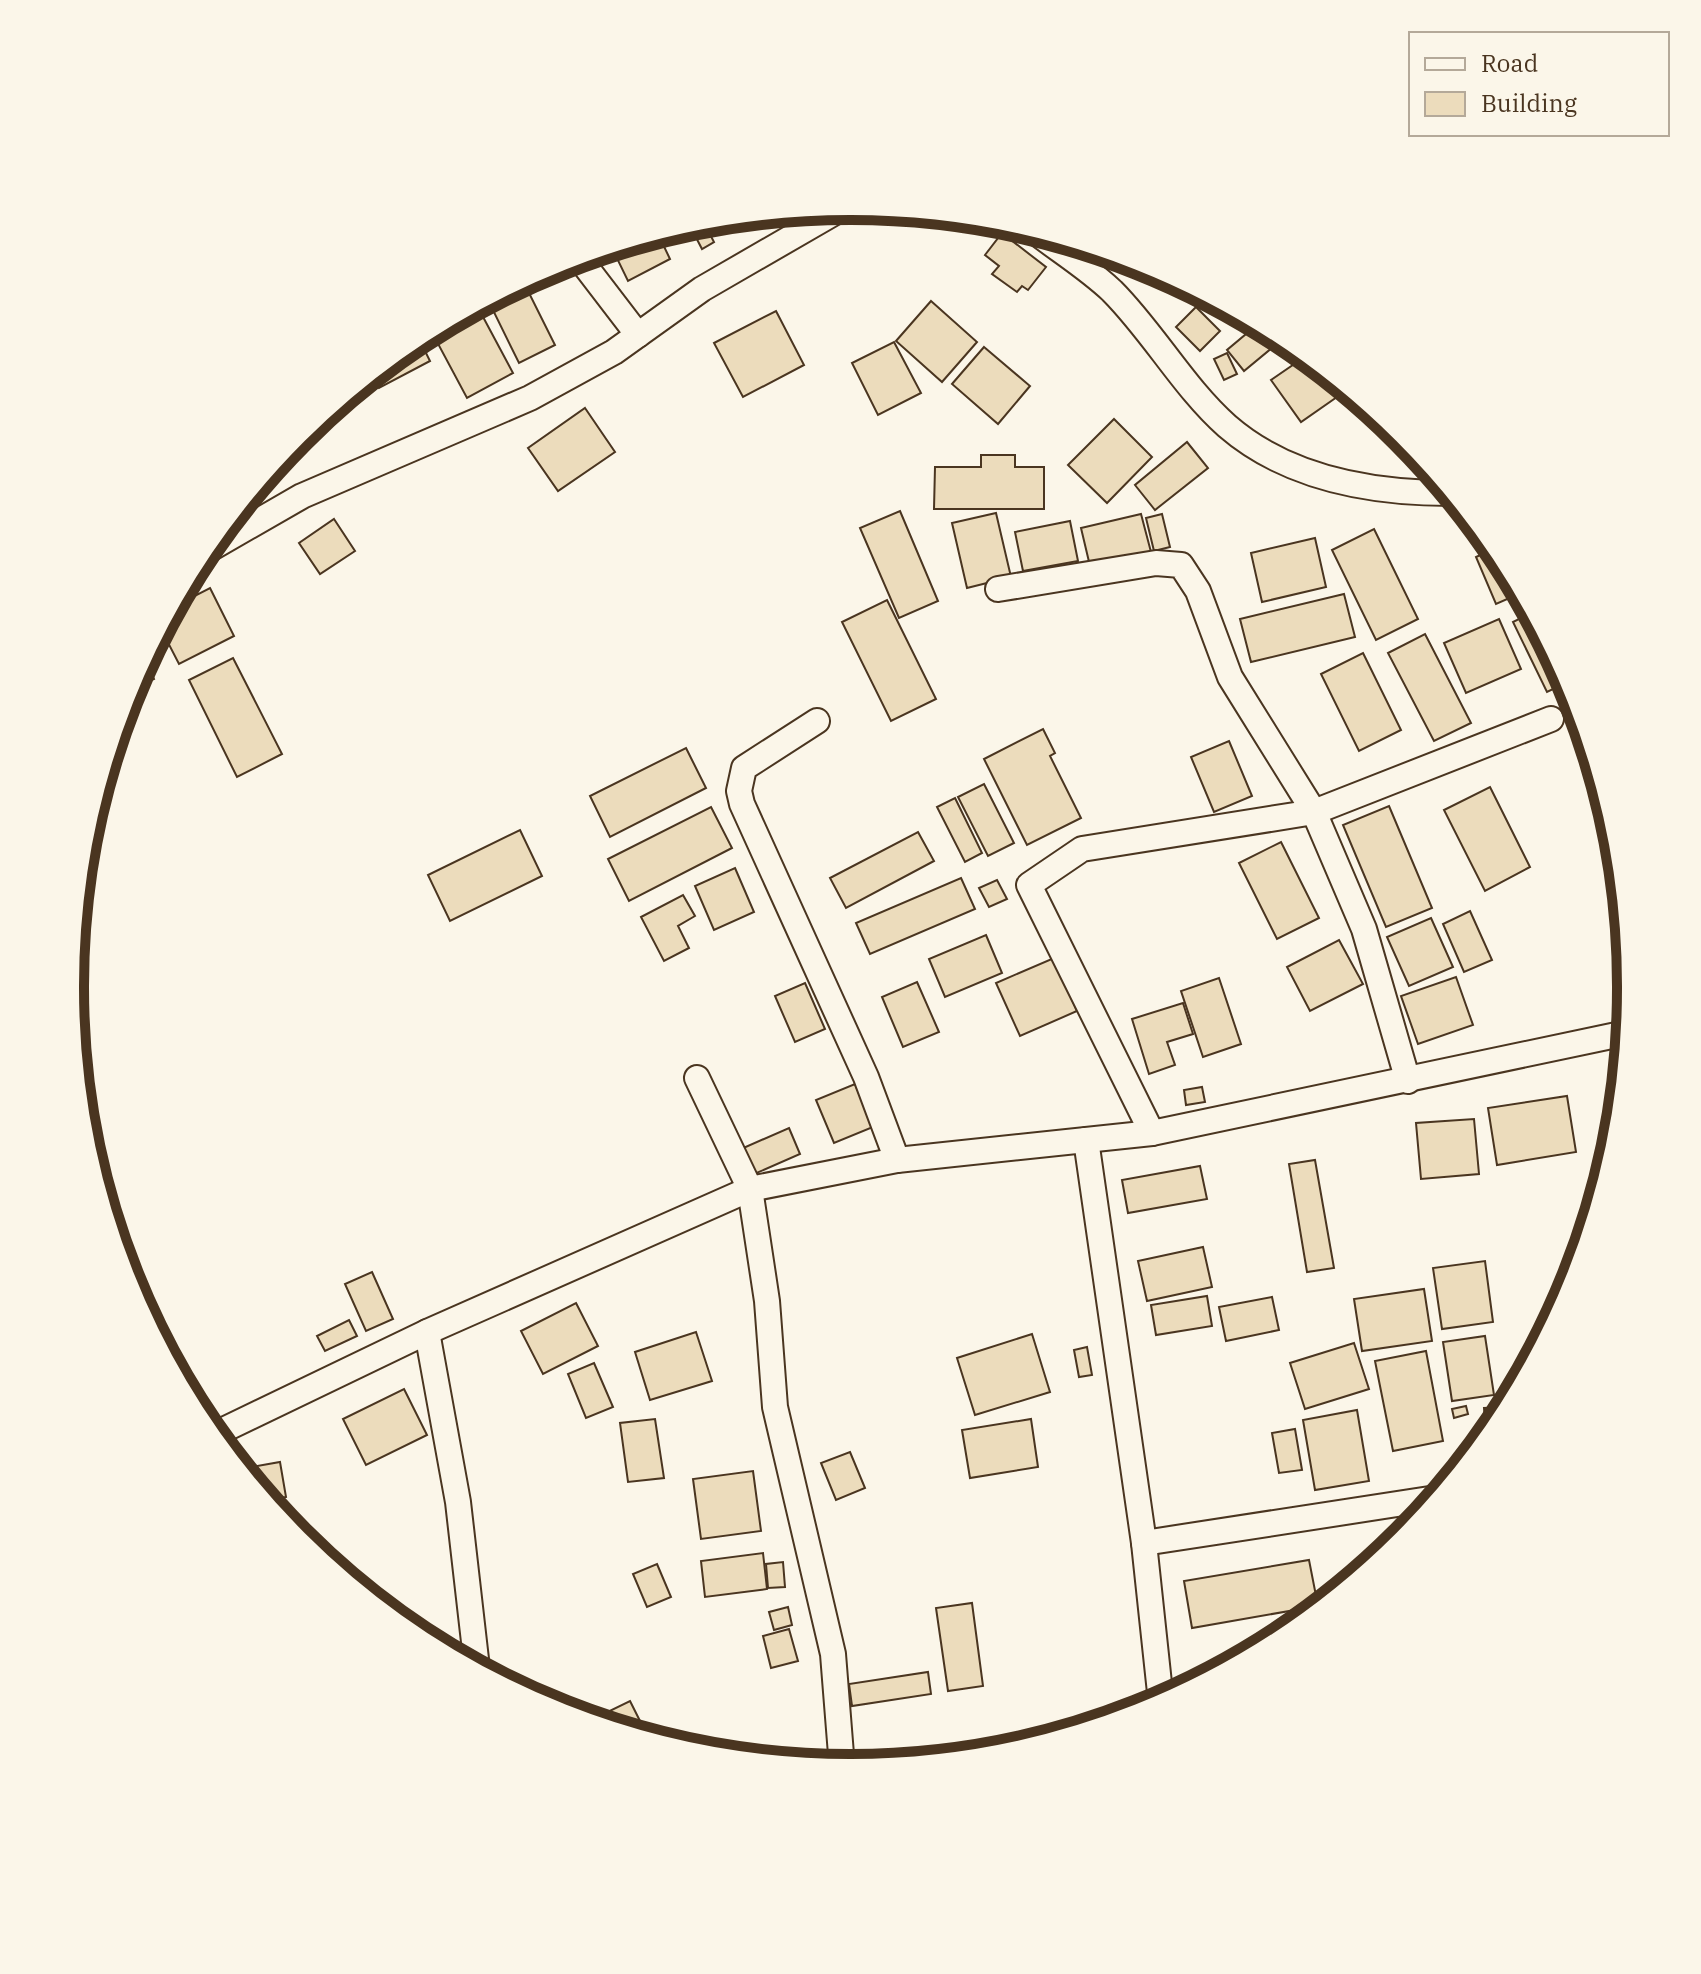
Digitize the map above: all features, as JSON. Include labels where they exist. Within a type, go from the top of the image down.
[{"type":"street","points":[[230,538],[302,496],[530,398],[614,352],[702,289],[819,221]]},
{"type":"street","points":[[1059,250],[1109,288],[1227,425],[1265,451],[1326,478],[1395,493],[1436,493]]},
{"type":"street","points":[[586,268],[638,335]]},
{"type":"street","points":[[998,589],[1156,563],[1181,565],[1198,591],[1230,677],[1314,812],[1364,929],[1408,1081]]},
{"type":"street","points":[[1152,1133],[1029,885],[1082,849],[1314,812],[1551,719]]},
{"type":"street","points":[[817,721],[744,768],[739,791],[742,804],[866,1077],[897,1160]]},
{"type":"street","points":[[225,1429],[427,1332],[750,1189],[897,1160],[1152,1133],[1615,1035]]},
{"type":"street","points":[[697,1078],[750,1189],[767,1301],[775,1407],[833,1654],[841,1754]]},
{"type":"street","points":[[1086,1140],[1144,1543],[1159,1688]]},
{"type":"street","points":[[427,1332],[458,1502],[476,1655]]},
{"type":"street","points":[[1144,1543],[1419,1501]]},
{"type":"building","points":[[710,234],[714,242],[702,249],[695,236]]},
{"type":"building","points":[[1000,235],[1046,267],[1028,290],[1022,286],[1017,292],[992,274],[999,266],[985,255]]},
{"type":"building","points":[[663,244],[670,259],[628,281],[617,257]]},
{"type":"building","points":[[529,292],[555,345],[519,363],[493,310]]},
{"type":"building","points":[[931,301],[977,342],[942,382],[896,341]]},
{"type":"building","points":[[1196,307],[1220,331],[1200,351],[1176,327]]},
{"type":"building","points":[[776,311],[804,365],[743,397],[714,343]]},
{"type":"building","points":[[482,315],[513,373],[467,398],[437,342]]},
{"type":"building","points":[[1248,332],[1272,348],[1244,371],[1227,350]]},
{"type":"building","points":[[894,342],[921,393],[878,415],[852,363]]},
{"type":"building","points":[[984,347],[1030,386],[998,424],[952,384]]},
{"type":"building","points":[[425,350],[430,361],[379,388],[377,385]]},
{"type":"building","points":[[1227,353],[1237,374],[1224,380],[1214,359]]},
{"type":"building","points":[[1295,363],[1338,396],[1301,422],[1271,380]]},
{"type":"building","points":[[585,408],[615,452],[558,491],[528,448]]},
{"type":"building","points":[[1114,419],[1152,457],[1107,503],[1068,465]]},
{"type":"building","points":[[1187,442],[1208,468],[1155,510],[1135,485]]},
{"type":"building","points":[[981,455],[1015,455],[1015,467],[1044,467],[1044,509],[934,509],[935,467],[981,467]]},
{"type":"building","points":[[900,511],[938,601],[899,618],[860,528]]},
{"type":"building","points":[[996,513],[1011,577],[967,588],[952,523]]},
{"type":"building","points":[[1141,514],[1151,552],[1090,566],[1081,528]]},
{"type":"building","points":[[1162,514],[1170,547],[1154,551],[1146,518]]},
{"type":"building","points":[[334,519],[355,551],[320,574],[299,543]]},
{"type":"building","points":[[1070,521],[1078,561],[1023,571],[1015,532]]},
{"type":"building","points":[[1374,529],[1418,619],[1376,640],[1332,550]]},
{"type":"building","points":[[1315,538],[1326,587],[1262,602],[1251,553]]},
{"type":"building","points":[[1483,554],[1510,598],[1496,604],[1476,557]]},
{"type":"building","points":[[210,588],[234,636],[179,664],[167,641],[191,598]]},
{"type":"building","points":[[1344,594],[1355,637],[1251,662],[1240,619]]},
{"type":"building","points":[[887,600],[936,699],[891,721],[842,622]]},
{"type":"building","points":[[1522,618],[1556,688],[1547,692],[1513,622]]},
{"type":"building","points":[[1499,619],[1521,669],[1466,693],[1444,643]]},
{"type":"building","points":[[1425,634],[1471,723],[1434,741],[1388,653]]},
{"type":"building","points":[[1363,653],[1401,730],[1359,751],[1321,674]]},
{"type":"building","points":[[233,658],[282,754],[237,777],[189,680]]},
{"type":"building","points":[[1043,729],[1055,753],[1050,756],[1081,818],[1027,845],[984,759]]},
{"type":"building","points":[[1229,741],[1252,796],[1214,812],[1191,757]]},
{"type":"building","points":[[686,748],[706,788],[610,837],[590,796]]},
{"type":"building","points":[[984,784],[1014,843],[988,856],[958,797]]},
{"type":"building","points":[[1490,787],[1530,867],[1485,891],[1444,810]]},
{"type":"building","points":[[955,798],[982,853],[965,862],[937,807]]},
{"type":"building","points":[[1389,806],[1432,908],[1386,927],[1343,825]]},
{"type":"building","points":[[711,807],[732,848],[629,901],[608,859]]},
{"type":"building","points":[[520,830],[542,876],[450,921],[428,875]]},
{"type":"building","points":[[918,832],[934,861],[846,908],[830,878]]},
{"type":"building","points":[[1281,842],[1319,918],[1277,939],[1239,863]]},
{"type":"building","points":[[735,868],[754,912],[714,930],[695,886]]},
{"type":"building","points":[[961,878],[975,909],[870,954],[856,923]]},
{"type":"building","points":[[997,880],[1007,899],[989,907],[979,888]]},
{"type":"building","points":[[683,895],[695,916],[678,926],[689,948],[664,961],[641,917]]},
{"type":"building","points":[[1470,911],[1492,960],[1464,972],[1443,924]]},
{"type":"building","points":[[1431,918],[1453,967],[1409,986],[1387,937]]},
{"type":"building","points":[[986,935],[1002,973],[945,997],[929,959]]},
{"type":"building","points":[[1339,940],[1363,984],[1310,1011],[1287,967]]},
{"type":"building","points":[[1054,958],[1077,1011],[1020,1036],[996,983]]},
{"type":"building","points":[[1456,977],[1473,1025],[1418,1044],[1401,996]]},
{"type":"building","points":[[1219,978],[1241,1044],[1203,1057],[1181,991]]},
{"type":"building","points":[[917,982],[939,1032],[903,1047],[882,997]]},
{"type":"building","points":[[805,983],[825,1029],[795,1042],[775,996]]},
{"type":"building","points":[[1183,1003],[1193,1034],[1167,1042],[1175,1065],[1149,1074],[1132,1019]]},
{"type":"building","points":[[855,1084],[873,1127],[834,1143],[816,1100]]},
{"type":"building","points":[[1202,1087],[1205,1102],[1186,1105],[1184,1090]]},
{"type":"building","points":[[1567,1096],[1576,1152],[1497,1165],[1488,1108]]},
{"type":"building","points":[[1474,1119],[1479,1174],[1421,1179],[1416,1123]]},
{"type":"building","points":[[789,1128],[800,1154],[752,1175],[741,1149]]},
{"type":"building","points":[[1315,1160],[1334,1268],[1307,1272],[1289,1164]]},
{"type":"building","points":[[1200,1166],[1207,1199],[1128,1213],[1122,1180]]},
{"type":"building","points":[[1203,1247],[1212,1287],[1147,1301],[1138,1261]]},
{"type":"building","points":[[1485,1261],[1493,1322],[1442,1329],[1433,1268]]},
{"type":"building","points":[[372,1272],[393,1319],[366,1331],[345,1284]]},
{"type":"building","points":[[1424,1289],[1432,1341],[1362,1351],[1354,1299]]},
{"type":"building","points":[[1207,1296],[1212,1326],[1156,1335],[1151,1305]]},
{"type":"building","points":[[1272,1297],[1279,1330],[1226,1341],[1219,1307]]},
{"type":"building","points":[[576,1303],[598,1346],[543,1374],[521,1331]]},
{"type":"building","points":[[349,1320],[357,1336],[325,1351],[317,1336]]},
{"type":"building","points":[[696,1332],[712,1381],[650,1400],[635,1352]]},
{"type":"building","points":[[1032,1334],[1050,1392],[975,1415],[957,1358]]},
{"type":"building","points":[[1485,1336],[1494,1395],[1452,1401],[1443,1342]]},
{"type":"building","points":[[1354,1343],[1369,1389],[1305,1409],[1290,1363]]},
{"type":"building","points":[[1087,1347],[1092,1375],[1079,1377],[1074,1350]]},
{"type":"building","points":[[1426,1351],[1443,1441],[1393,1451],[1375,1361]]},
{"type":"building","points":[[594,1363],[613,1407],[586,1418],[568,1374]]},
{"type":"building","points":[[404,1389],[427,1435],[366,1465],[343,1419]]},
{"type":"building","points":[[1466,1406],[1468,1414],[1454,1418],[1452,1409]]},
{"type":"building","points":[[1357,1410],[1369,1481],[1315,1490],[1303,1420]]},
{"type":"building","points":[[655,1419],[664,1478],[628,1482],[620,1423]]},
{"type":"building","points":[[1031,1419],[1038,1467],[970,1478],[962,1430]]},
{"type":"building","points":[[1295,1429],[1302,1470],[1279,1473],[1272,1433]]},
{"type":"building","points":[[850,1452],[865,1488],[836,1500],[821,1463]]},
{"type":"building","points":[[280,1462],[286,1497],[280,1498],[274,1492],[258,1473],[257,1466]]},
{"type":"building","points":[[753,1471],[761,1531],[701,1539],[693,1479]]},
{"type":"building","points":[[763,1553],[767,1589],[705,1597],[701,1561]]},
{"type":"building","points":[[1309,1560],[1316,1596],[1296,1610],[1192,1628],[1184,1581]]},
{"type":"building","points":[[783,1562],[785,1587],[768,1588],[766,1564]]},
{"type":"building","points":[[657,1564],[671,1597],[647,1607],[633,1574]]},
{"type":"building","points":[[972,1603],[983,1686],[948,1691],[936,1608]]},
{"type":"building","points":[[788,1607],[792,1625],[774,1630],[769,1612]]},
{"type":"building","points":[[789,1629],[798,1661],[771,1668],[763,1636]]},
{"type":"building","points":[[928,1672],[931,1694],[852,1706],[849,1684]]},
{"type":"building","points":[[630,1701],[641,1724],[605,1713]]}]
